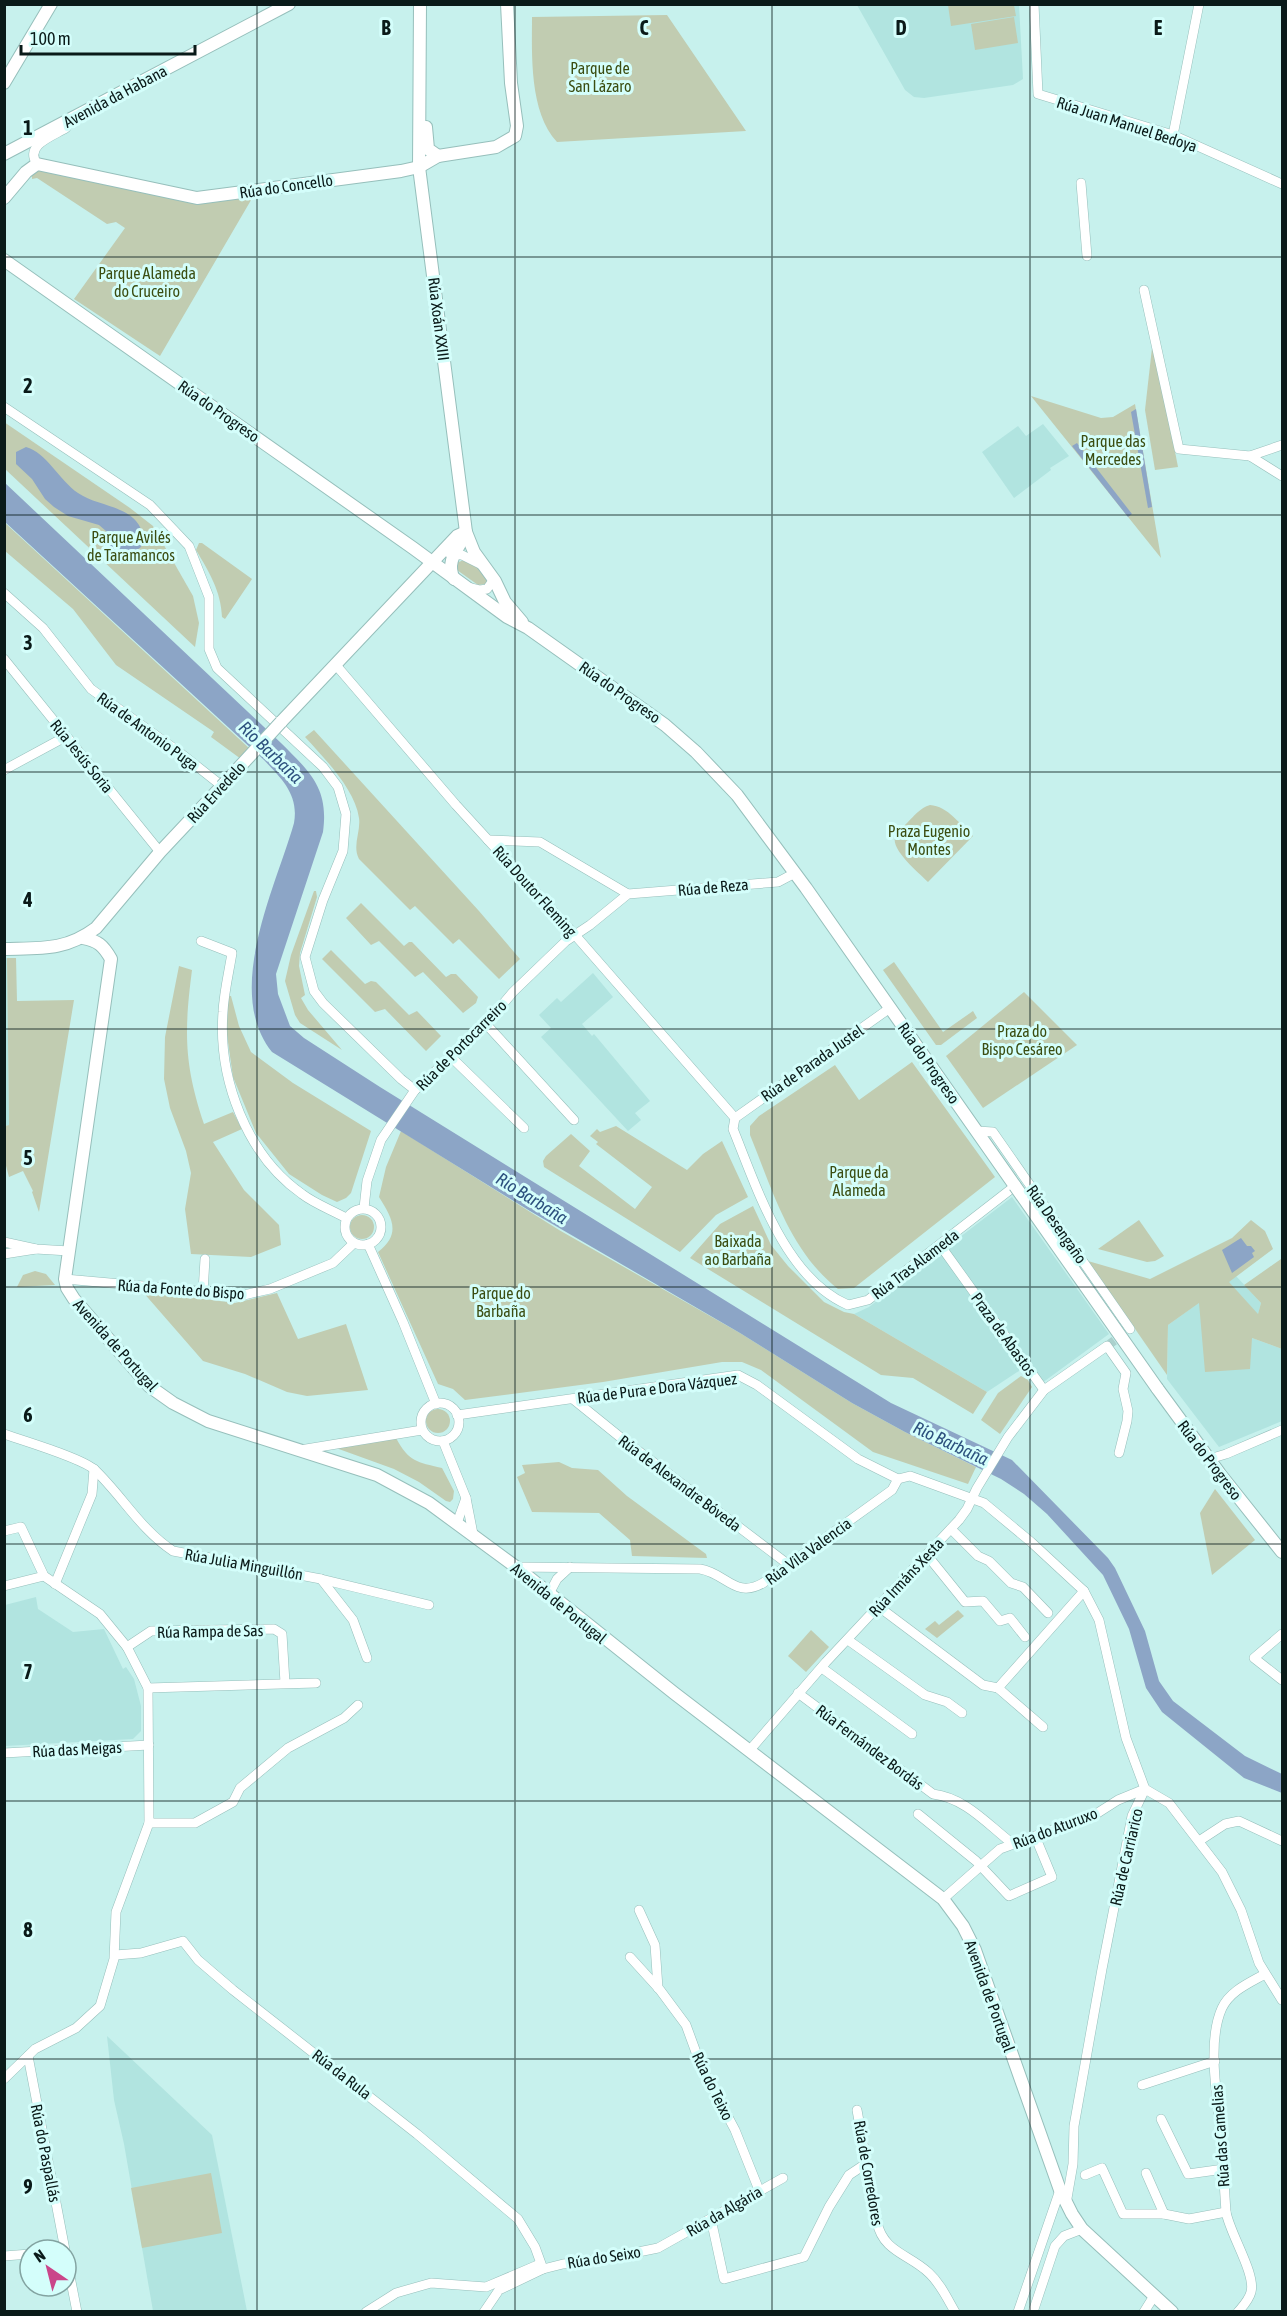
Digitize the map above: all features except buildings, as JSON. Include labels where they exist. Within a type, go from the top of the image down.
[{"type":"street","points":[[4,83],[51,4]]},
{"type":"street","name":"Avenida da Habana","points":[[4,154],[289,4]]},
{"type":"street","name":"Rúa Xoán XXIII","points":[[420,4],[419,167],[466,532],[471,546],[488,571]]},
{"type":"street","name":"Rúa Juan Manuel Bedoya","points":[[1034,4],[1038,94],[1173,135],[1282,184]]},
{"type":"street","points":[[1173,135],[1199,4]]},
{"type":"street","name":"Rúa do Concello","points":[[37,164],[197,198],[419,167],[438,156],[496,147],[507,142],[516,133],[507,8]]},
{"type":"street","name":"Rúa Xoán XXIII","points":[[419,105],[425,119],[428,149],[438,156]]},
{"type":"street","points":[[4,198],[26,172],[37,164],[33,157],[33,149],[86,111]]},
{"type":"street","points":[[1081,183],[1087,256]]},
{"type":"street","name":"Rúa do Progreso","points":[[4,260],[435,561],[457,581],[507,617],[524,625],[687,743],[737,795],[795,873],[1157,1388],[1282,1552]]},
{"type":"street","points":[[1144,290],[1179,449],[1250,456],[1282,445]]},
{"type":"street","points":[[4,407],[150,506],[189,546],[209,597],[209,649],[217,668],[323,767],[338,787],[346,814],[343,851],[323,900],[305,957],[314,991],[323,1004],[415,1090]]},
{"type":"street","points":[[1250,456],[1282,476]]},
{"type":"street","points":[[435,561],[455,554],[468,557],[488,571],[490,587],[484,590],[457,581],[449,568],[455,554],[466,532]]},
{"type":"street","points":[[435,561],[457,536],[466,532]]},
{"type":"street","name":"Rúa Ervedelo","points":[[4,949],[65,945],[83,938],[107,918],[160,852],[222,786],[275,720],[335,664],[435,561]]},
{"type":"street","name":"Rúa do Progreso","points":[[488,571],[505,602],[524,625]]},
{"type":"street","name":"Rúa de Antonio Puga","points":[[4,593],[43,628],[91,689],[222,786]]},
{"type":"street","name":"Rúa Jesús Soria","points":[[4,659],[160,852]]},
{"type":"street","name":"Rúa Doutor Fleming","points":[[335,664],[735,1118]]},
{"type":"street","points":[[4,770],[65,737]]},
{"type":"street","points":[[488,840],[540,842],[628,894],[575,935]]},
{"type":"street","name":"Rúa de Reza","points":[[628,894],[778,882],[795,873]]},
{"type":"street","name":"Rúa de Portocarreiro","points":[[364,1208],[367,1181],[381,1140],[415,1090],[486,1024],[525,980],[575,935]]},
{"type":"street","name":"Avenida de Portugal","points":[[83,938],[97,941],[104,947],[111,959],[65,1279],[67,1288],[74,1299],[149,1386],[190,1413],[208,1421],[389,1480],[457,1522],[943,1899],[975,1950],[1066,2204],[1082,2229],[1172,2312]]},
{"type":"street","points":[[201,941],[231,953],[223,1012],[223,1038],[231,1089],[247,1127],[261,1151],[289,1183],[303,1195],[346,1218]]},
{"type":"street","name":"Rúa de Parada Justel","points":[[735,1118],[890,1008]]},
{"type":"street","points":[[486,1024],[574,1120]]},
{"type":"street","points":[[451,1058],[524,1128]]},
{"type":"street","name":"Rúa Tras Alameda","points":[[735,1118],[733,1129],[779,1239],[811,1278],[848,1305],[868,1300],[1015,1186]]},
{"type":"street","name":"Rúa Desengaño","points":[[977,1131],[993,1132],[1130,1329]]},
{"type":"street","points":[[364,1208],[377,1215],[381,1228],[376,1238],[368,1244],[354,1243],[345,1232],[346,1218],[357,1209],[364,1208]]},
{"type":"street","points":[[4,1242],[36,1249],[69,1251]]},
{"type":"street","name":"Rúa da Fonte do Bispo","points":[[65,1279],[244,1295],[270,1289],[333,1263],[354,1243]]},
{"type":"street","points":[[368,1244],[436,1404]]},
{"type":"street","name":"Praza de Abastos","points":[[939,1245],[1044,1390],[1107,1346],[1126,1373],[1123,1389],[1128,1411],[1119,1453]]},
{"type":"street","points":[[4,1254],[36,1249]]},
{"type":"street","points":[[203,1292],[205,1259]]},
{"type":"street","name":"Rúa de Pura e Dora Vázquez","points":[[457,1415],[738,1376],[757,1385],[858,1459],[898,1479]]},
{"type":"street","name":"Rúa Irmáns Xesta","points":[[750,1751],[798,1693],[951,1529],[967,1509],[1008,1437],[1044,1390]]},
{"type":"street","name":"Rúa de Alexandre Bóveda","points":[[573,1399],[789,1565]]},
{"type":"street","points":[[436,1404],[449,1406],[457,1415],[459,1421],[456,1431],[448,1439],[443,1441],[431,1439],[422,1430],[423,1413],[436,1404]]},
{"type":"street","points":[[299,1450],[324,1444],[422,1430]]},
{"type":"street","points":[[1209,1459],[1282,1430]]},
{"type":"street","points":[[4,1434],[94,1469],[92,1494],[55,1584]]},
{"type":"street","points":[[443,1441],[465,1503],[472,1534]]},
{"type":"street","points":[[315,1455],[324,1444]]},
{"type":"street","name":"Rúa Julia Minguillón","points":[[94,1469],[156,1540],[172,1551],[321,1579],[429,1605]]},
{"type":"street","name":"Rúa de Carriarico","points":[[898,1479],[910,1476],[989,1507],[1084,1591],[1099,1620],[1126,1738],[1145,1789],[1132,1816],[1105,1957],[1074,2126],[1074,2163],[1066,2204]]},
{"type":"street","name":"Rúa Vila Valencia","points":[[570,1567],[700,1569],[716,1573],[738,1588],[750,1589],[789,1565],[892,1490],[898,1479]]},
{"type":"street","points":[[442,1512],[465,1503]]},
{"type":"street","points":[[457,1522],[465,1503]]},
{"type":"street","points":[[4,1531],[21,1527],[44,1576],[100,1614],[127,1647],[148,1688],[149,1745],[149,1823],[116,1912],[115,1954],[100,2006],[76,2028],[35,2049],[4,2079]]},
{"type":"street","points":[[951,1529],[978,1556],[989,1561],[1011,1583],[1023,1587],[1048,1613]]},
{"type":"street","points":[[927,1555],[965,1602],[983,1601],[1000,1621],[1011,1618],[1025,1637]]},
{"type":"street","points":[[516,1567],[570,1567]]},
{"type":"street","points":[[533,1580],[553,1567]]},
{"type":"street","points":[[549,1594],[557,1579],[570,1567]]},
{"type":"street","points":[[4,1586],[44,1576]]},
{"type":"street","name":"Rúa Julia Minguillón","points":[[321,1579],[353,1620],[367,1658]]},
{"type":"street","points":[[998,1688],[1084,1591]]},
{"type":"street","points":[[879,1607],[984,1685],[998,1688],[1043,1727]]},
{"type":"street","name":"Rúa Rampa de Sas","points":[[127,1647],[151,1631],[274,1629],[282,1634],[285,1683]]},
{"type":"street","points":[[1282,1634],[1254,1658],[1282,1680]]},
{"type":"street","points":[[848,1640],[925,1695],[947,1702],[962,1713]]},
{"type":"street","points":[[822,1668],[912,1734]]},
{"type":"street","points":[[148,1688],[316,1683]]},
{"type":"street","name":"Rúa Fernández Bordás","points":[[798,1693],[933,1794],[946,1796],[962,1804],[988,1822],[1013,1844]]},
{"type":"street","points":[[149,1823],[195,1823],[233,1802],[240,1788],[288,1748],[344,1718],[358,1705]]},
{"type":"street","name":"Rúa das Meigas","points":[[4,1753],[149,1745]]},
{"type":"street","points":[[1145,1789],[1169,1803],[1222,1872],[1235,1896],[1264,1974],[1282,2000]]},
{"type":"street","name":"Rúa do Aturuxo","points":[[943,1899],[1000,1849],[1096,1814],[1118,1800],[1145,1789]]},
{"type":"street","points":[[918,1814],[981,1867],[1009,1896],[1052,1877],[1035,1836]]},
{"type":"street","points":[[1199,1841],[1225,1824],[1239,1821],[1282,1841]]},
{"type":"street","points":[[1000,1849],[1003,1842],[1002,1836]]},
{"type":"street","points":[[639,1910],[655,1945],[658,1988]]},
{"type":"street","name":"Rúa da Rula","points":[[115,1954],[141,1953],[183,1941],[198,1960],[233,1990],[417,2134],[519,2219],[535,2247],[541,2267]]},
{"type":"street","name":"Rúa do Teixo","points":[[630,1957],[658,1988],[686,2025],[700,2066],[735,2130],[759,2190]]},
{"type":"street","name":"Rúa das Camelias","points":[[1238,2312],[1247,2302],[1251,2284],[1248,2269],[1228,2225],[1226,2212],[1215,2061],[1217,2024],[1228,1998],[1264,1974]]},
{"type":"street","name":"Rúa do Paspallás","points":[[28,2056],[63,2238]]},
{"type":"street","points":[[1142,2085],[1215,2061]]},
{"type":"street","name":"Rúa de Corredores","points":[[857,2110],[877,2222],[882,2238],[894,2249],[930,2273],[955,2312]]},
{"type":"street","points":[[1161,2119],[1188,2174],[1224,2169]]},
{"type":"street","points":[[711,2219],[724,2279],[804,2256],[829,2207],[849,2175],[867,2163]]},
{"type":"street","points":[[1085,2175],[1102,2168],[1123,2214],[1164,2214],[1189,2219],[1226,2212]]},
{"type":"street","points":[[1146,2173],[1164,2214]]},
{"type":"street","name":"Rúa da Algária","points":[[665,2244],[783,2178]]},
{"type":"street","points":[[1018,2312],[1060,2190]]},
{"type":"street","points":[[1033,2312],[1058,2241],[1082,2229]]},
{"type":"street","name":"Rúa do Seixo","points":[[366,2312],[396,2293],[431,2283],[486,2287],[541,2267],[599,2260],[658,2248],[665,2244]]},
{"type":"street","name":"Rúa do Seixo","points":[[484,2312],[499,2290],[541,2267]]},
{"type":"street","points":[[1143,2312],[1154,2296]]},
{"type":"shaded area","points":[[857,5],[1019,5],[1023,79],[1013,85],[924,98],[914,97],[905,90]]},
{"type":"shaded area","points":[[1043,424],[1069,456],[1050,468],[1051,470],[1014,498],[982,452],[1018,426],[1026,436]]},
{"type":"shaded area","points":[[4,958],[7,958],[9,1125],[5,1126]]},
{"type":"shaded area","points":[[593,973],[613,997],[582,1024],[592,1036],[594,1034],[650,1101],[635,1113],[641,1120],[628,1131],[541,1037],[551,1028],[539,1015],[557,998],[561,1002]]},
{"type":"shaded area","points":[[1012,1197],[1109,1334],[1042,1383],[1028,1365],[987,1392],[854,1314],[869,1307]]},
{"type":"shaded area","points":[[1236,1276],[1261,1303],[1252,1338],[1282,1349],[1282,1421],[1219,1447],[1167,1379],[1168,1325]]},
{"type":"shaded area","points":[[36,1597],[38,1609],[73,1632],[104,1629],[123,1669],[126,1667],[134,1679],[141,1706],[141,1731],[133,1739],[5,1746],[5,1605]]},
{"type":"shaded area","points":[[107,2036],[212,2135],[247,2311],[153,2311],[124,2144],[114,2100]]},
{"type":"green space","points":[[948,5],[1014,5],[1016,16],[951,26]]},
{"type":"green space","name":"Parque de San Lázaro","points":[[667,15],[746,131],[557,142],[541,115],[537,99],[534,82],[532,17]]},
{"type":"green space","points":[[1014,17],[1018,43],[975,50],[971,24]]},
{"type":"green space","name":"Parque Alameda do Cruceiro","points":[[36,169],[148,193],[254,195],[160,356],[74,299],[125,228],[116,222],[107,224],[37,178],[32,179],[32,174]]},
{"type":"green space","points":[[1153,339],[1178,467],[1155,470],[1145,410]]},
{"type":"green space","name":"Parque das Mercedes","points":[[1031,396],[1101,418],[1113,417],[1135,404],[1161,558]]},
{"type":"green space","name":"Parque Avilés de Taramancos","points":[[4,422],[153,526],[193,596],[199,623],[195,647],[5,469]]},
{"type":"green space","points":[[4,522],[250,749],[241,759],[211,737],[214,732],[116,665],[73,609],[5,551]]},
{"type":"green space","points":[[199,543],[252,579],[225,619],[222,617],[214,582],[196,550]]},
{"type":"green space","points":[[464,560],[482,570],[487,577],[486,584],[478,585],[457,570],[456,563]]},
{"type":"green space","points":[[314,730],[520,959],[499,979],[459,939],[453,944],[415,906],[410,910],[359,859],[356,849],[359,818],[356,807],[338,774],[305,737]]},
{"type":"green space","name":"Praza Eugenio Montes","points":[[930,805],[948,812],[973,836],[928,882],[901,855],[895,837],[917,812]]},
{"type":"green space","points":[[314,891],[317,897],[300,953],[299,966],[305,995],[301,998],[308,1010],[342,1050],[300,1023],[295,1015],[285,981],[291,955]]},
{"type":"green space","points":[[361,903],[404,946],[412,942],[446,977],[456,974],[478,997],[476,1003],[463,1013],[423,972],[415,977],[379,941],[371,945],[346,918]]},
{"type":"green space","points":[[331,950],[365,984],[371,981],[376,982],[409,1015],[417,1011],[441,1036],[426,1051],[385,1009],[375,1012],[322,959]]},
{"type":"green space","points":[[7,958],[16,958],[17,1001],[74,1000],[39,1212],[33,1191],[23,1171],[9,1177],[5,1162],[5,1126],[9,1125]]},
{"type":"green space","points":[[894,962],[943,1032],[973,1011],[977,1018],[941,1045],[936,1045],[883,970]]},
{"type":"green space","points":[[179,966],[192,970],[187,1030],[189,1065],[204,1124],[233,1112],[242,1129],[213,1142],[244,1190],[279,1225],[281,1245],[251,1257],[191,1254],[185,1209],[191,1173],[186,1151],[170,1108],[164,1079],[165,1037]]},
{"type":"green space","name":"Praza do Bispo Cesáreo","points":[[1024,992],[1077,1045],[983,1108],[946,1056]]},
{"type":"green space","points":[[227,996],[231,996],[239,1026],[251,1052],[293,1083],[371,1131],[351,1193],[346,1198],[337,1202],[289,1174],[256,1133],[233,1077],[227,1035]]},
{"type":"green space","name":"Parque da Alameda","points":[[912,1062],[995,1177],[854,1288],[838,1289],[807,1256],[784,1218],[750,1135],[750,1126],[759,1116],[835,1065],[859,1100]]},
{"type":"green space","points":[[616,1126],[687,1170],[703,1154],[722,1141],[748,1197],[716,1215],[680,1252],[544,1167],[543,1161],[546,1156],[571,1134],[590,1151],[579,1166],[635,1209],[652,1187],[596,1144],[598,1142],[590,1136],[597,1129],[600,1132]]},
{"type":"green space","name":"Parque do Barbaña","points":[[401,1131],[559,1230],[740,1333],[852,1403],[976,1467],[968,1484],[873,1452],[761,1370],[742,1362],[722,1362],[603,1382],[465,1400],[453,1389],[438,1384],[378,1252],[390,1239],[392,1232],[391,1219],[379,1197],[386,1167]]},
{"type":"green space","name":"Baixada ao Barbaña","points":[[753,1206],[771,1245],[788,1266],[824,1302],[844,1312],[854,1314],[987,1392],[973,1414],[913,1378],[881,1375],[690,1258],[720,1224]]},
{"type":"green space","points":[[362,1215],[367,1216],[373,1222],[373,1232],[367,1238],[362,1239],[357,1238],[351,1232],[350,1227],[351,1222],[357,1216]]},
{"type":"green space","points":[[1139,1220],[1164,1256],[1147,1262],[1098,1249]]},
{"type":"green space","points":[[1251,1220],[1265,1231],[1273,1249],[1229,1282],[1258,1314],[1261,1303],[1244,1285],[1281,1259],[1282,1349],[1252,1338],[1250,1369],[1205,1372],[1199,1303],[1168,1325],[1167,1375],[1088,1261],[1150,1279],[1232,1238]]},
{"type":"green space","points":[[35,1271],[46,1274],[55,1285],[17,1287],[23,1275]]},
{"type":"green space","points":[[142,1291],[235,1303],[277,1293],[298,1339],[346,1324],[368,1390],[307,1396],[287,1392],[245,1374],[203,1361]]},
{"type":"green space","points":[[1021,1376],[1028,1380],[1032,1387],[1000,1434],[981,1420],[998,1393]]},
{"type":"green space","points":[[438,1409],[446,1413],[450,1421],[446,1429],[438,1433],[430,1429],[426,1421],[430,1413]]},
{"type":"green space","points":[[396,1438],[405,1452],[414,1460],[442,1468],[454,1491],[450,1502],[394,1469],[336,1448]]},
{"type":"green space","points":[[559,1462],[572,1468],[598,1470],[627,1496],[706,1554],[707,1558],[632,1556],[630,1540],[599,1513],[532,1512],[517,1477],[525,1473],[522,1465]]},
{"type":"green space","points":[[1215,1489],[1255,1540],[1212,1575],[1200,1513]]},
{"type":"green space","points":[[958,1610],[964,1616],[937,1638],[925,1629],[935,1621],[939,1625]]},
{"type":"green space","points":[[811,1630],[829,1647],[806,1672],[788,1656]]},
{"type":"green space","points":[[211,2173],[222,2233],[142,2248],[131,2188]]},
{"type":"water","points":[[1136,409],[1152,507],[1148,508],[1131,412]]},
{"type":"water","points":[[1077,443],[1132,514],[1128,517],[1072,446]]},
{"type":"water","points":[[26,447],[40,454],[78,493],[116,508],[136,521],[143,536],[141,547],[133,553],[119,555],[110,548],[106,531],[99,525],[68,516],[54,507],[45,499],[32,479],[16,464],[16,452]]},
{"type":"water","name":"Río Barbaña","points":[[4,482],[281,743],[309,772],[315,782],[323,804],[323,832],[276,974],[278,994],[290,1026],[304,1038],[380,1087],[891,1403],[1012,1460],[1108,1558],[1115,1568],[1145,1631],[1159,1681],[1173,1701],[1245,1756],[1282,1774],[1282,1793],[1244,1778],[1162,1712],[1146,1688],[1129,1629],[1103,1575],[1047,1514],[1024,1494],[1001,1479],[852,1403],[740,1333],[530,1211],[272,1052],[258,1027],[252,999],[253,970],[266,907],[294,823],[294,804],[288,788],[264,760],[5,522]]},
{"type":"water","points":[[1241,1238],[1255,1251],[1252,1253],[1254,1257],[1232,1273],[1222,1250]]},
{"type":"tunnel","points":[[1107,1346],[1130,1329]]}]
